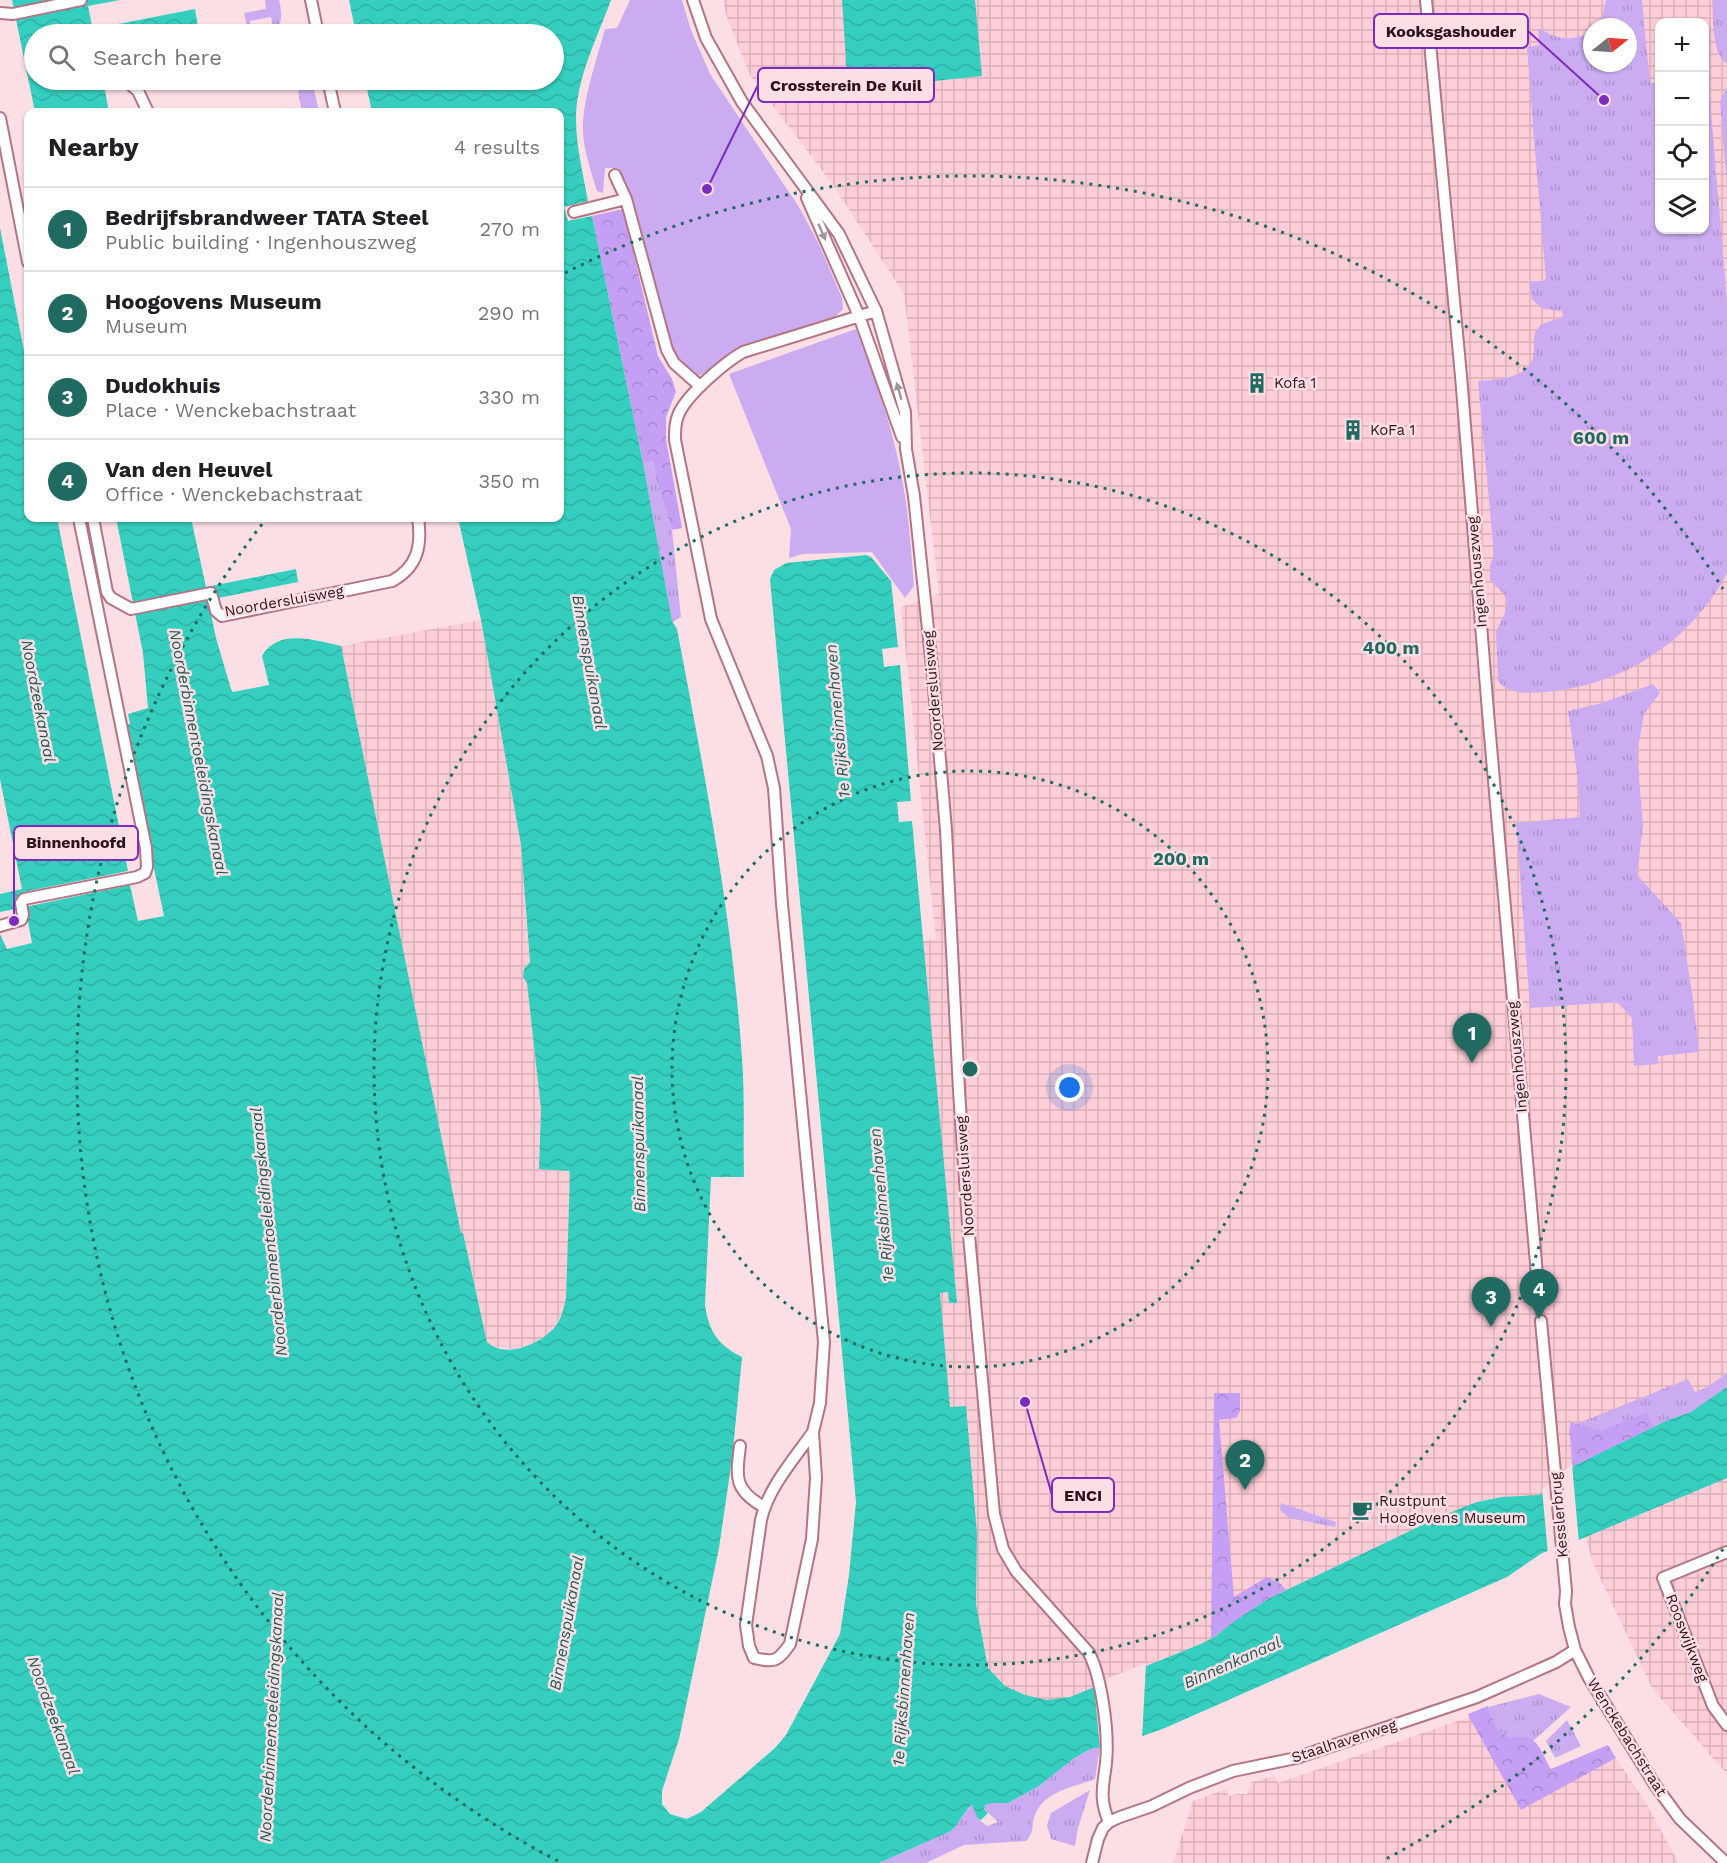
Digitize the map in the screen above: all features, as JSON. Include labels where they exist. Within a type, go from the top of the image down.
[{"type":"street","points":[[0,12],[13,14],[81,0]]},
{"type":"street","points":[[311,0],[316,24]]},
{"type":"street","name":"Noordersluisweg","points":[[693,0],[706,38],[742,102],[839,234],[876,311],[905,412],[906,449],[916,519],[945,819],[962,1135],[994,1514],[1003,1549],[1016,1571],[1089,1653],[1096,1668],[1104,1724],[1106,1762],[1101,1793],[1109,1822]]},
{"type":"street","name":"Ingenhouszweg","points":[[1426,0],[1461,376],[1539,1298]]},
{"type":"street","points":[[136,90],[146,108]]},
{"type":"street","points":[[330,90],[334,108]]},
{"type":"street","points":[[0,118],[24,241]]},
{"type":"street","points":[[615,175],[626,199],[667,350],[674,363],[700,386]]},
{"type":"street","name":"Noordersluisweg","points":[[798,179],[859,316],[906,449]]},
{"type":"street","points":[[574,212],[626,199]]},
{"type":"street","points":[[813,1432],[764,1507],[746,1625],[749,1646],[754,1658],[770,1662],[780,1657],[790,1644],[812,1539],[816,1478],[813,1432],[820,1403],[824,1342],[783,916],[774,788],[767,756],[711,619],[675,440],[675,423],[680,410],[700,386],[729,360],[743,352],[876,311]]},
{"type":"street","points":[[0,926],[21,920],[23,915],[21,903],[24,899],[131,877],[145,873],[147,867],[146,848],[81,522]]},
{"type":"street","name":"Noordersluisweg","points":[[94,522],[107,592],[119,604],[131,609],[211,593],[216,611],[222,616],[318,595],[385,584],[399,578],[411,567],[417,556],[420,543],[418,522]]},
{"type":"street","name":"Kesslerbrug","points":[[1541,1321],[1566,1591]]},
{"type":"street","points":[[740,1446],[737,1483],[748,1498],[764,1507]]},
{"type":"street","name":"Rooswijkweg","points":[[1727,1552],[1664,1578],[1713,1706],[1727,1725]]},
{"type":"street","name":"Wenckebachstraat","points":[[1566,1591],[1565,1604],[1575,1650],[1588,1678],[1655,1785],[1680,1819],[1726,1863]]},
{"type":"street","name":"Staalhavenweg","points":[[1109,1822],[1233,1771],[1296,1758],[1477,1698],[1556,1662],[1575,1650]]},
{"type":"street","points":[[1092,1863],[1098,1839],[1109,1822]]},
{"type":"shaded area","points":[[723,0],[1727,0],[1727,1774],[1652,1688],[1592,1561],[1581,1517],[1040,1715],[982,1687],[966,1635],[933,1281],[906,943],[936,939],[901,607],[939,594],[904,294],[833,185],[750,75],[727,18]]},
{"type":"shaded area","points":[[481,620],[521,845],[530,962],[524,969],[523,977],[527,982],[541,1109],[539,1168],[570,1170],[566,1298],[563,1313],[556,1325],[545,1336],[531,1345],[515,1349],[492,1347],[487,1342],[463,1233],[461,1234],[341,646]]},
{"type":"shaded area","points":[[1469,1717],[1521,1809],[1616,1758],[1644,1800],[1679,1863],[1173,1863],[1193,1801],[1227,1789],[1228,1796],[1247,1794],[1251,1782],[1275,1776],[1278,1783]]},
{"type":"green space","points":[[265,0],[279,0],[280,24],[272,24],[271,17],[250,21],[250,24],[247,24],[244,13],[266,9]]},
{"type":"green space","points":[[630,0],[682,0],[691,30],[710,74],[799,207],[819,244],[842,298],[843,309],[835,317],[733,352],[698,376],[680,363],[669,343],[628,186],[618,168],[605,168],[603,193],[597,191],[585,146],[583,119],[585,106],[605,29],[617,28]]},
{"type":"green space","points":[[1606,0],[1642,0],[1650,83],[1655,83],[1655,234],[1709,234],[1709,88],[1727,301],[1727,573],[1712,598],[1694,620],[1674,639],[1627,670],[1601,681],[1573,688],[1532,693],[1520,692],[1508,689],[1498,681],[1496,632],[1505,613],[1507,602],[1504,594],[1490,580],[1490,565],[1494,555],[1478,381],[1498,379],[1524,371],[1530,365],[1533,357],[1536,330],[1540,325],[1563,316],[1562,311],[1544,309],[1532,300],[1529,282],[1544,281],[1546,278],[1533,128],[1531,127],[1533,124],[1527,47],[1539,45],[1538,29],[1557,37],[1583,35],[1583,72],[1637,72],[1637,18],[1602,18]]},
{"type":"green space","points":[[1712,0],[1727,0],[1727,64],[1718,52],[1716,44]]},
{"type":"green space","points":[[1727,87],[1727,187],[1720,101]]},
{"type":"green space","points":[[298,90],[314,90],[318,108],[301,108]]},
{"type":"green space","points":[[623,209],[658,356],[672,379],[676,392],[666,417],[666,439],[682,528],[672,530],[656,479],[653,461],[643,463],[592,216]]},
{"type":"green space","points":[[856,329],[888,422],[904,492],[914,586],[905,598],[872,552],[803,554],[789,558],[791,529],[729,374]]},
{"type":"green space","points":[[653,461],[656,479],[672,530],[681,617],[672,622],[643,463]]},
{"type":"green space","points":[[1653,684],[1660,693],[1644,714],[1637,753],[1643,826],[1637,875],[1681,923],[1699,1052],[1658,1056],[1658,1064],[1634,1066],[1632,1018],[1617,1002],[1530,1008],[1516,823],[1580,817],[1578,780],[1568,711],[1602,703]]},
{"type":"green space","points":[[1727,1373],[1727,1387],[1691,1412],[1668,1420],[1572,1468],[1569,1427],[1688,1379],[1695,1392],[1706,1388]]},
{"type":"green space","points":[[1214,1393],[1240,1393],[1240,1411],[1236,1418],[1219,1420],[1234,1597],[1267,1577],[1280,1583],[1286,1590],[1268,1599],[1211,1639]]},
{"type":"green space","points":[[1647,1412],[1653,1427],[1574,1466],[1570,1422],[1602,1431]]},
{"type":"green space","points":[[1281,1503],[1336,1522],[1335,1527],[1289,1518],[1280,1510]]},
{"type":"green space","points":[[1539,1694],[1571,1707],[1533,1741],[1522,1737],[1506,1736],[1498,1729],[1488,1707]]},
{"type":"green space","points":[[1488,1706],[1498,1729],[1510,1737],[1524,1737],[1533,1740],[1551,1769],[1608,1745],[1616,1758],[1521,1810],[1468,1714]]},
{"type":"green space","points":[[1567,1720],[1581,1746],[1555,1758],[1546,1741]]},
{"type":"green space","points":[[1100,1746],[1095,1779],[1060,1791],[1045,1800],[1035,1815],[1031,1834],[1026,1841],[964,1845],[926,1863],[879,1863],[951,1831],[973,1805],[978,1819],[987,1826],[998,1822],[984,1809],[985,1805],[1008,1803],[1039,1786],[1073,1759]]},
{"type":"green space","points":[[1090,1790],[1075,1846],[1051,1839],[1047,1825],[1051,1813]]},
{"type":"water","points":[[12,0],[120,0],[88,6],[92,24],[24,24],[24,58]]},
{"type":"water","points":[[349,0],[611,0],[583,74],[577,104],[577,139],[588,201],[564,207],[564,108],[371,108],[367,90],[564,90],[564,24],[354,24]]},
{"type":"water","points":[[842,0],[975,0],[982,76],[848,90]]},
{"type":"water","points":[[195,9],[198,24],[118,24]]},
{"type":"water","points":[[30,90],[105,90],[108,108],[34,108]]},
{"type":"water","points":[[564,207],[568,221],[592,216],[643,463],[672,621],[677,629],[707,789],[724,896],[742,1058],[744,1177],[711,1177],[705,1305],[709,1323],[716,1337],[727,1348],[742,1357],[732,1459],[719,1548],[679,1739],[662,1791],[662,1804],[670,1814],[687,1819],[701,1812],[776,1747],[786,1735],[840,1634],[849,1575],[856,1502],[770,579],[774,570],[786,563],[866,555],[871,557],[891,581],[898,647],[882,649],[884,667],[900,665],[911,801],[897,802],[899,822],[912,821],[957,1303],[949,1303],[948,1292],[940,1293],[950,1407],[966,1406],[977,1533],[976,1604],[988,1668],[1005,1686],[1025,1695],[1047,1700],[1070,1697],[1203,1643],[1268,1599],[1439,1517],[1477,1502],[1502,1497],[1539,1495],[1574,1466],[1668,1420],[1691,1412],[1727,1387],[1727,1478],[1542,1553],[1507,1577],[1165,1728],[1111,1747],[1092,1748],[1073,1759],[1039,1786],[1008,1803],[985,1805],[984,1809],[988,1813],[981,1820],[978,1819],[972,1805],[951,1831],[879,1863],[0,1863],[0,934],[7,949],[32,943],[25,907],[130,885],[138,921],[164,916],[124,725],[130,724],[128,714],[148,708],[143,653],[117,522],[192,522],[206,587],[296,569],[298,582],[208,600],[231,689],[233,692],[269,685],[262,656],[269,647],[277,642],[298,638],[341,646],[461,1233],[463,1233],[487,1342],[504,1349],[524,1347],[543,1337],[557,1324],[566,1298],[570,1171],[539,1169],[541,1109],[527,983],[523,977],[524,969],[530,962],[521,845],[481,620],[459,522],[564,522]]},
{"type":"water","name":"Noordzeekanaal","points":[[0,228],[24,351],[24,522],[58,522],[128,871],[23,892],[25,907],[0,912],[0,894],[22,889],[0,779]]},
{"type":"pier","points":[[1572,1464],[1579,1543],[1548,1554],[1542,1489]]},
{"type":"pier","points":[[1146,1663],[1142,1739],[1111,1750],[1100,1749],[1094,1684]]},
{"type":"tunnel","points":[[1539,1298],[1541,1321]]},
{"type":"place","name":"Kooksgashouder","points":[[1604,100]]},
{"type":"place","name":"Crossterein De Kuil","points":[[707,189]]},
{"type":"place","name":"Kofa 1","points":[[1257,383]]},
{"type":"place","name":"KoFa 1","points":[[1353,430]]},
{"type":"place","name":"Binnenhoofd","points":[[14,921]]},
{"type":"place","name":"Bedrijfsbrandweer TATA Steel","points":[[1472,1063]]},
{"type":"place","name":"Van den Heuvel","points":[[1539,1319]]},
{"type":"place","name":"Dudokhuis","points":[[1491,1327]]},
{"type":"place","name":"ENCI","points":[[1025,1402]]},
{"type":"place","name":"Hoogovens Museum","points":[[1245,1490]]},
{"type":"place","name":"Rustpunt Hoogovens Museum","points":[[1362,1510]]},
{"type":"water label","name":"Binnenspuikanaal","points":[[590,662]]},
{"type":"water label","name":"1e Rijksbinnenhaven","points":[[837,721]]},
{"type":"water label","name":"Noorderbinnentoeleidingskanaal","points":[[199,752]]},
{"type":"water label","name":"Binnenspuikanaal","points":[[638,1144]]},
{"type":"water label","name":"1e Rijksbinnenhaven","points":[[881,1205]]},
{"type":"water label","name":"Noorderbinnentoeleidingskanaal","points":[[268,1232]]},
{"type":"water label","name":"Binnenspuikanaal","points":[[566,1623]]},
{"type":"water label","name":"Binnenkanaal","points":[[1232,1662]]},
{"type":"water label","name":"1e Rijksbinnenhaven","points":[[903,1689]]},
{"type":"water label","name":"Noorderbinnentoeleidingskanaal","points":[[271,1717]]}]
